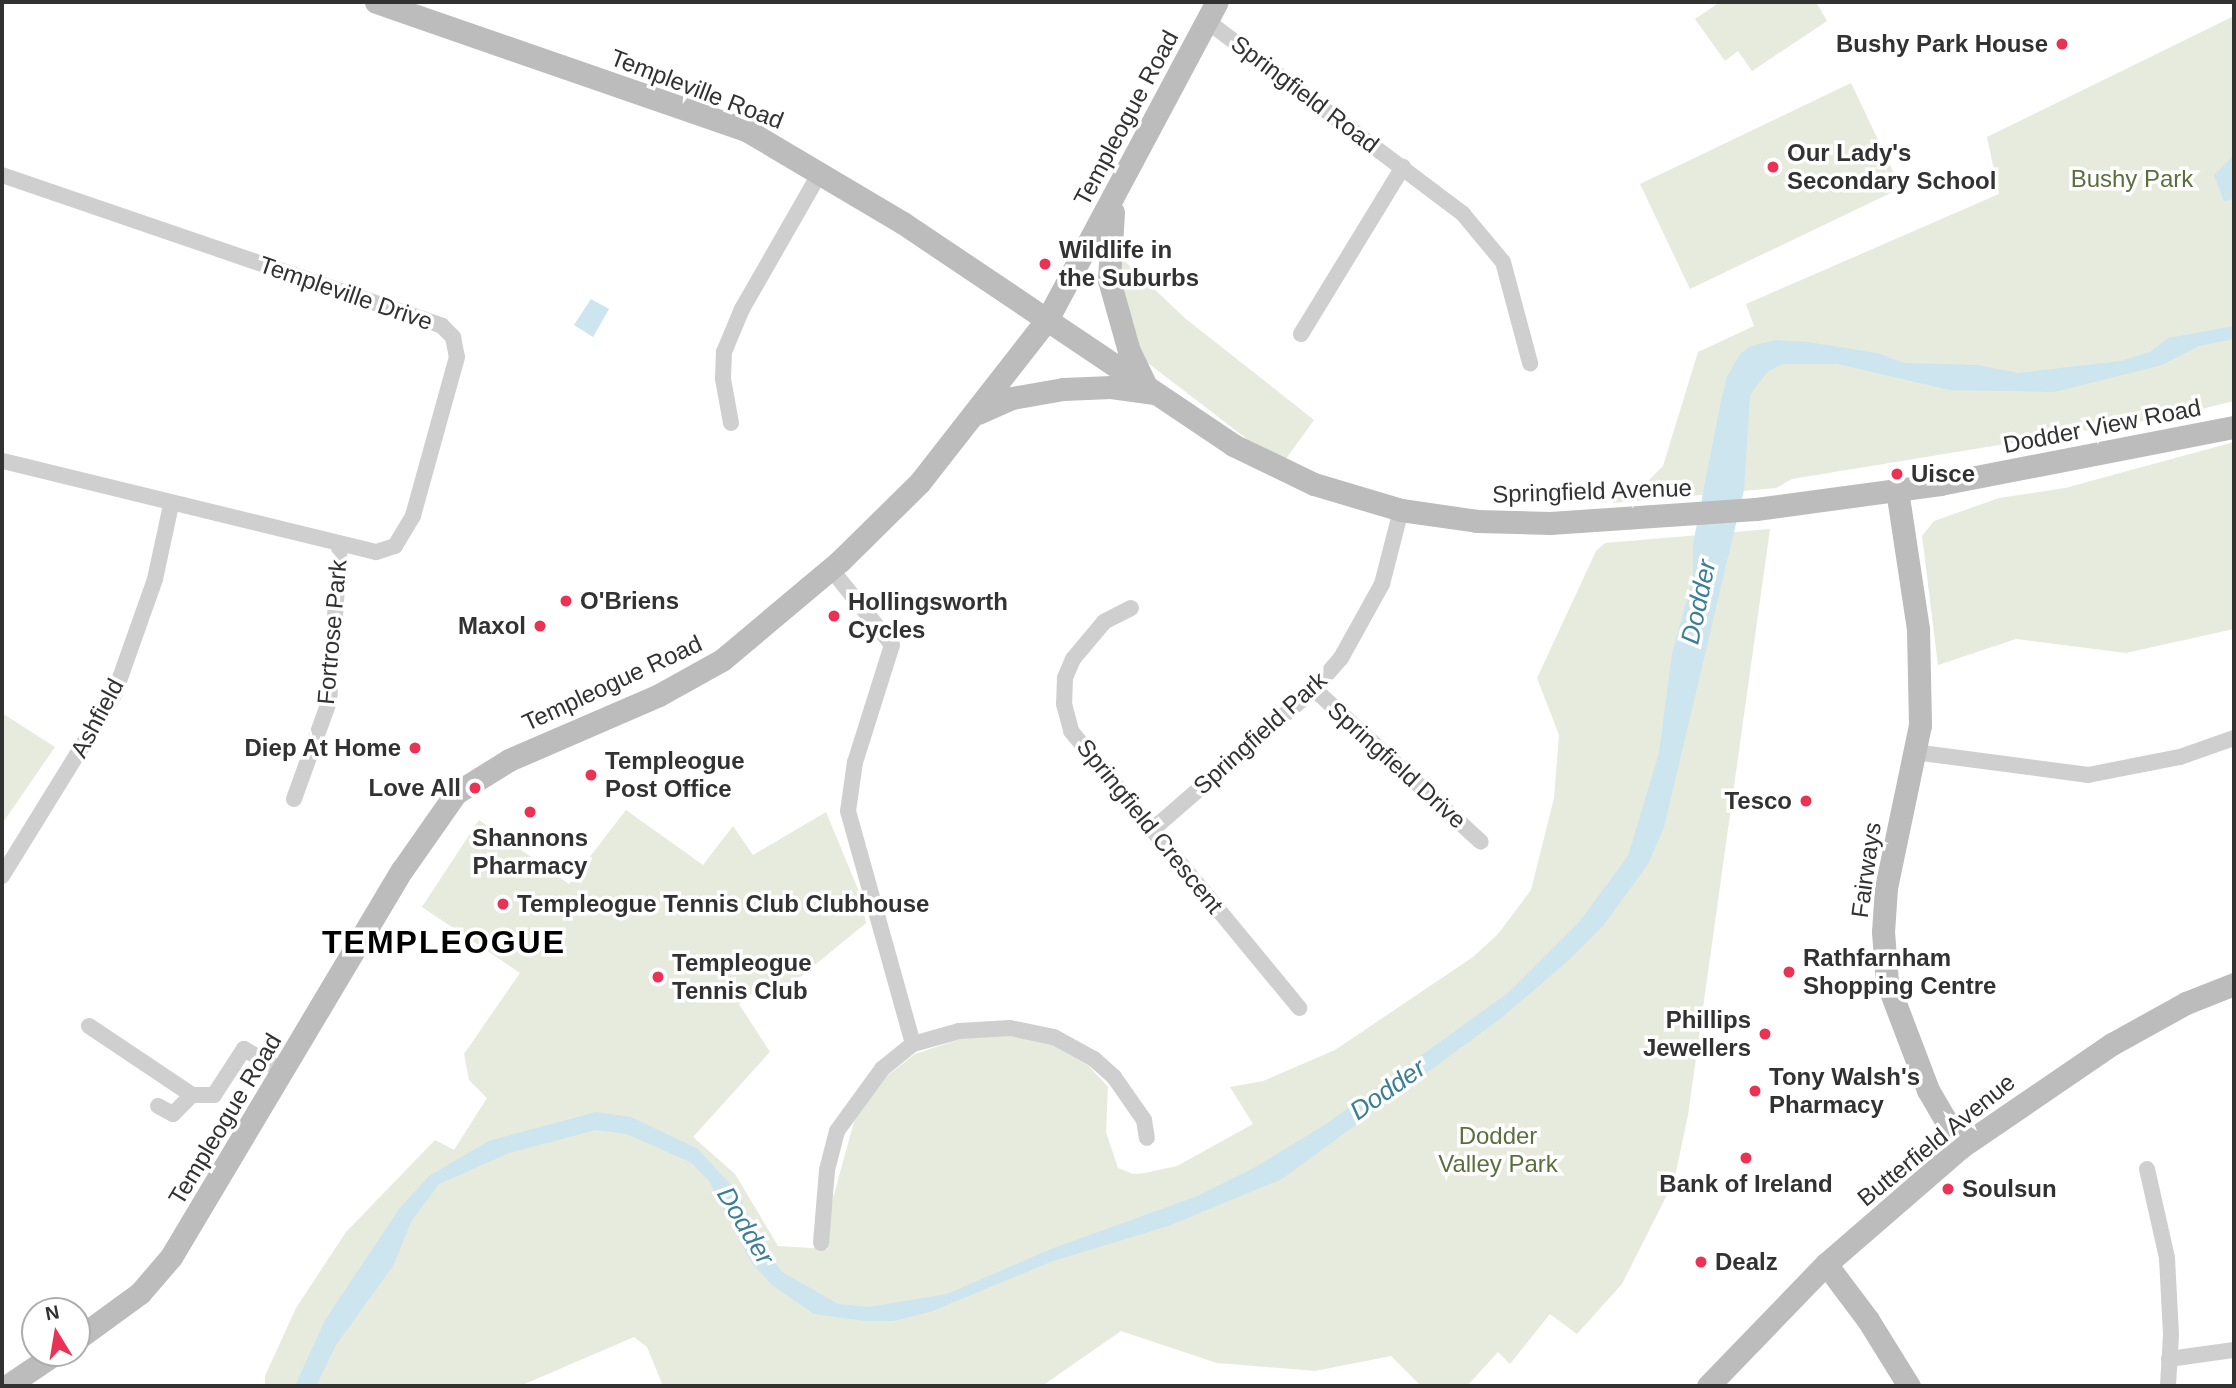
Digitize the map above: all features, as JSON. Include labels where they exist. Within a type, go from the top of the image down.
[{"type":"main road","name":"Templeville Road","points":[[376,2],[748,131],[821,171],[1048,318]]},
{"type":"main road","name":"Templeogue Road","points":[[91,1329],[140,1293],[171,1257],[284,1072],[402,870],[456,793],[518,756],[712,667],[771,623],[920,482],[976,414],[1048,318],[1212,11]]},
{"type":"main road","points":[[1114,195],[1109,280],[1129,351],[1152,389]]},
{"type":"main road","name":"Springfield Avenue","points":[[1048,318],[1269,466],[1401,510],[1513,523],[1684,516],[1897,490]]},
{"type":"main road","points":[[976,414],[1012,398],[1074,388],[1152,389]]},
{"type":"main road","name":"Dodder View Road","points":[[1897,490],[2234,427]]},
{"type":"main road","name":"Fairways","points":[[1897,490],[1918,629],[1920,725],[1886,888],[1883,932],[1888,982],[1928,1090],[1961,1147]]},
{"type":"main road","name":"Butterfield Avenue","points":[[1708,1386],[1826,1264],[1961,1147],[2112,1044],[2186,1003],[2234,984]]},
{"type":"main road","points":[[1826,1264],[1868,1320],[1909,1386]]},
{"type":"main road","points":[[7,1386],[35,1367]]},
{"type":"street","name":"Springfield Road","points":[[1212,11],[1464,214],[1503,262],[1530,363]]},
{"type":"street","name":"Springfield Road","points":[[1301,334],[1403,167]]},
{"type":"street","points":[[731,424],[723,379],[724,352],[742,309],[821,171]]},
{"type":"street","name":"Templeville Drive","points":[[2,175],[442,326],[453,337],[457,357],[413,516],[395,546],[376,552],[171,505],[2,461]]},
{"type":"street","name":"Ashfield","points":[[2,876],[114,695],[155,579],[171,505]]},
{"type":"street","name":"Springfield Park","points":[[1152,830],[1314,689],[1341,657],[1382,584],[1401,510]]},
{"type":"street","name":"Fortrose Park","points":[[294,799],[329,702],[340,544]]},
{"type":"street","points":[[831,569],[892,645],[855,762],[848,811],[913,1044]]},
{"type":"street","name":"Springfield Crescent","points":[[1131,608],[1104,622],[1073,659],[1065,678],[1064,704],[1071,731],[1299,1008]]},
{"type":"street","name":"Springfield Drive","points":[[1314,689],[1481,842]]},
{"type":"street","points":[[1914,752],[2088,775],[2180,757],[2234,738]]},
{"type":"street","points":[[89,1026],[192,1095],[214,1095],[244,1049],[284,1072]]},
{"type":"street","points":[[821,1242],[827,1170],[837,1131],[882,1069],[913,1044],[959,1031],[1010,1028],[1054,1037],[1094,1059],[1114,1077],[1144,1120],[1147,1138]]},
{"type":"street","points":[[158,1105],[173,1114],[192,1095]]},
{"type":"street","points":[[2147,1169],[2167,1258],[2168,1386]]},
{"type":"street","points":[[2169,1359],[2234,1350]]},
{"type":"green space","points":[[1720,2],[1816,2],[1827,21],[1752,71],[1738,51],[1725,61],[1695,19]]},
{"type":"green space","name":"Bushy Park","points":[[2234,16],[2234,401],[2169,417],[1792,479],[1776,488],[1613,503],[1615,489],[1643,486],[1663,466],[1698,352],[1754,326],[1746,304],[1999,194],[1987,137]]},
{"type":"green space","points":[[1851,83],[1901,188],[1690,289],[1640,184]]},
{"type":"green space","points":[[1114,251],[1186,319],[1314,420],[1285,460],[1247,439],[1140,357],[1131,339]]},
{"type":"green space","points":[[2234,442],[2234,629],[2126,653],[2016,639],[1938,665],[1922,536],[1934,521],[1999,498],[2065,488]]},
{"type":"green space","name":"Dodder Valley Park","points":[[1770,529],[1688,1115],[1674,1181],[1622,1284],[1577,1334],[1550,1314],[1510,1364],[1498,1352],[1467,1386],[1421,1386],[1391,1356],[1315,1371],[1217,1363],[1121,1331],[1042,1386],[663,1386],[647,1347],[634,1337],[520,1386],[265,1386],[265,1376],[296,1308],[346,1232],[435,1140],[454,1150],[487,1098],[469,1080],[464,1054],[520,973],[422,907],[479,820],[569,884],[626,810],[703,865],[733,826],[753,855],[826,812],[860,894],[866,923],[778,995],[766,982],[739,1004],[770,1052],[693,1137],[735,1174],[778,1246],[828,1249],[830,1209],[855,1118],[883,1079],[915,1054],[963,1038],[1003,1035],[1049,1043],[1089,1066],[1108,1087],[1106,1132],[1118,1168],[1133,1174],[1145,1173],[1177,1166],[1253,1124],[1230,1087],[1263,1081],[1335,1050],[1473,957],[1498,934],[1531,890],[1554,798],[1559,735],[1537,678],[1596,551],[1605,543]]},
{"type":"green space","points":[[2,713],[55,747],[2,824]]},
{"type":"water","points":[[2234,155],[2234,199],[2224,201],[2214,175]]},
{"type":"water","points":[[591,299],[609,309],[593,337],[574,325]]},
{"type":"water","name":"Dodder","points":[[2234,326],[2234,339],[2199,346],[2162,365],[2054,392],[1950,390],[1838,364],[1782,364],[1767,372],[1750,395],[1744,490],[1664,827],[1648,864],[1603,926],[1569,960],[1500,1019],[1282,1179],[1168,1226],[1053,1261],[930,1312],[894,1321],[865,1321],[814,1314],[772,1285],[751,1262],[709,1181],[690,1162],[627,1134],[595,1130],[509,1153],[439,1184],[412,1220],[393,1266],[336,1345],[316,1386],[295,1386],[325,1320],[399,1209],[429,1176],[489,1141],[596,1112],[631,1117],[698,1149],[740,1195],[753,1232],[782,1272],[838,1304],[869,1307],[947,1294],[1051,1249],[1195,1197],[1254,1168],[1326,1124],[1508,993],[1579,922],[1628,856],[1659,753],[1672,654],[1693,577],[1693,544],[1721,401],[1727,377],[1740,354],[1751,346],[1776,340],[1808,342],[1877,353],[1904,363],[1977,365],[2018,373],[2121,361],[2150,352],[2168,338]]},
{"type":"place","name":"Bushy Park House","points":[[2062,44]]},
{"type":"place","name":"Our Lady's Secondary School","points":[[1773,167]]},
{"type":"place","name":"Wildlife in the Suburbs","points":[[1045,264]]},
{"type":"place","name":"Uisce","points":[[1897,474]]},
{"type":"place","name":"O'Briens","points":[[566,601]]},
{"type":"place","name":"Hollingsworth Cycles","points":[[834,616]]},
{"type":"place","name":"Maxol","points":[[540,626]]},
{"type":"place","name":"Diep At Home","points":[[415,748]]},
{"type":"place","name":"Templeogue Post Office","points":[[591,775]]},
{"type":"place","name":"Love All","points":[[475,788]]},
{"type":"place","name":"Tesco","points":[[1806,801]]},
{"type":"place","name":"Shannons Pharmacy","points":[[530,812]]},
{"type":"place","name":"Templeogue Tennis Club Clubhouse","points":[[503,904]]},
{"type":"place","name":"Rathfarnham Shopping Centre","points":[[1789,972]]},
{"type":"place","name":"Templeogue Tennis Club","points":[[658,977]]},
{"type":"place","name":"Phillips Jewellers","points":[[1765,1034]]},
{"type":"place","name":"Tony Walsh's Pharmacy","points":[[1755,1091]]},
{"type":"place","name":"Bank of Ireland","points":[[1746,1158]]},
{"type":"place","name":"Soulsun","points":[[1948,1189]]},
{"type":"place","name":"Dealz","points":[[1701,1262]]},
{"type":"district","name":"TEMPLEOGUE","points":[[444,942]]}]
